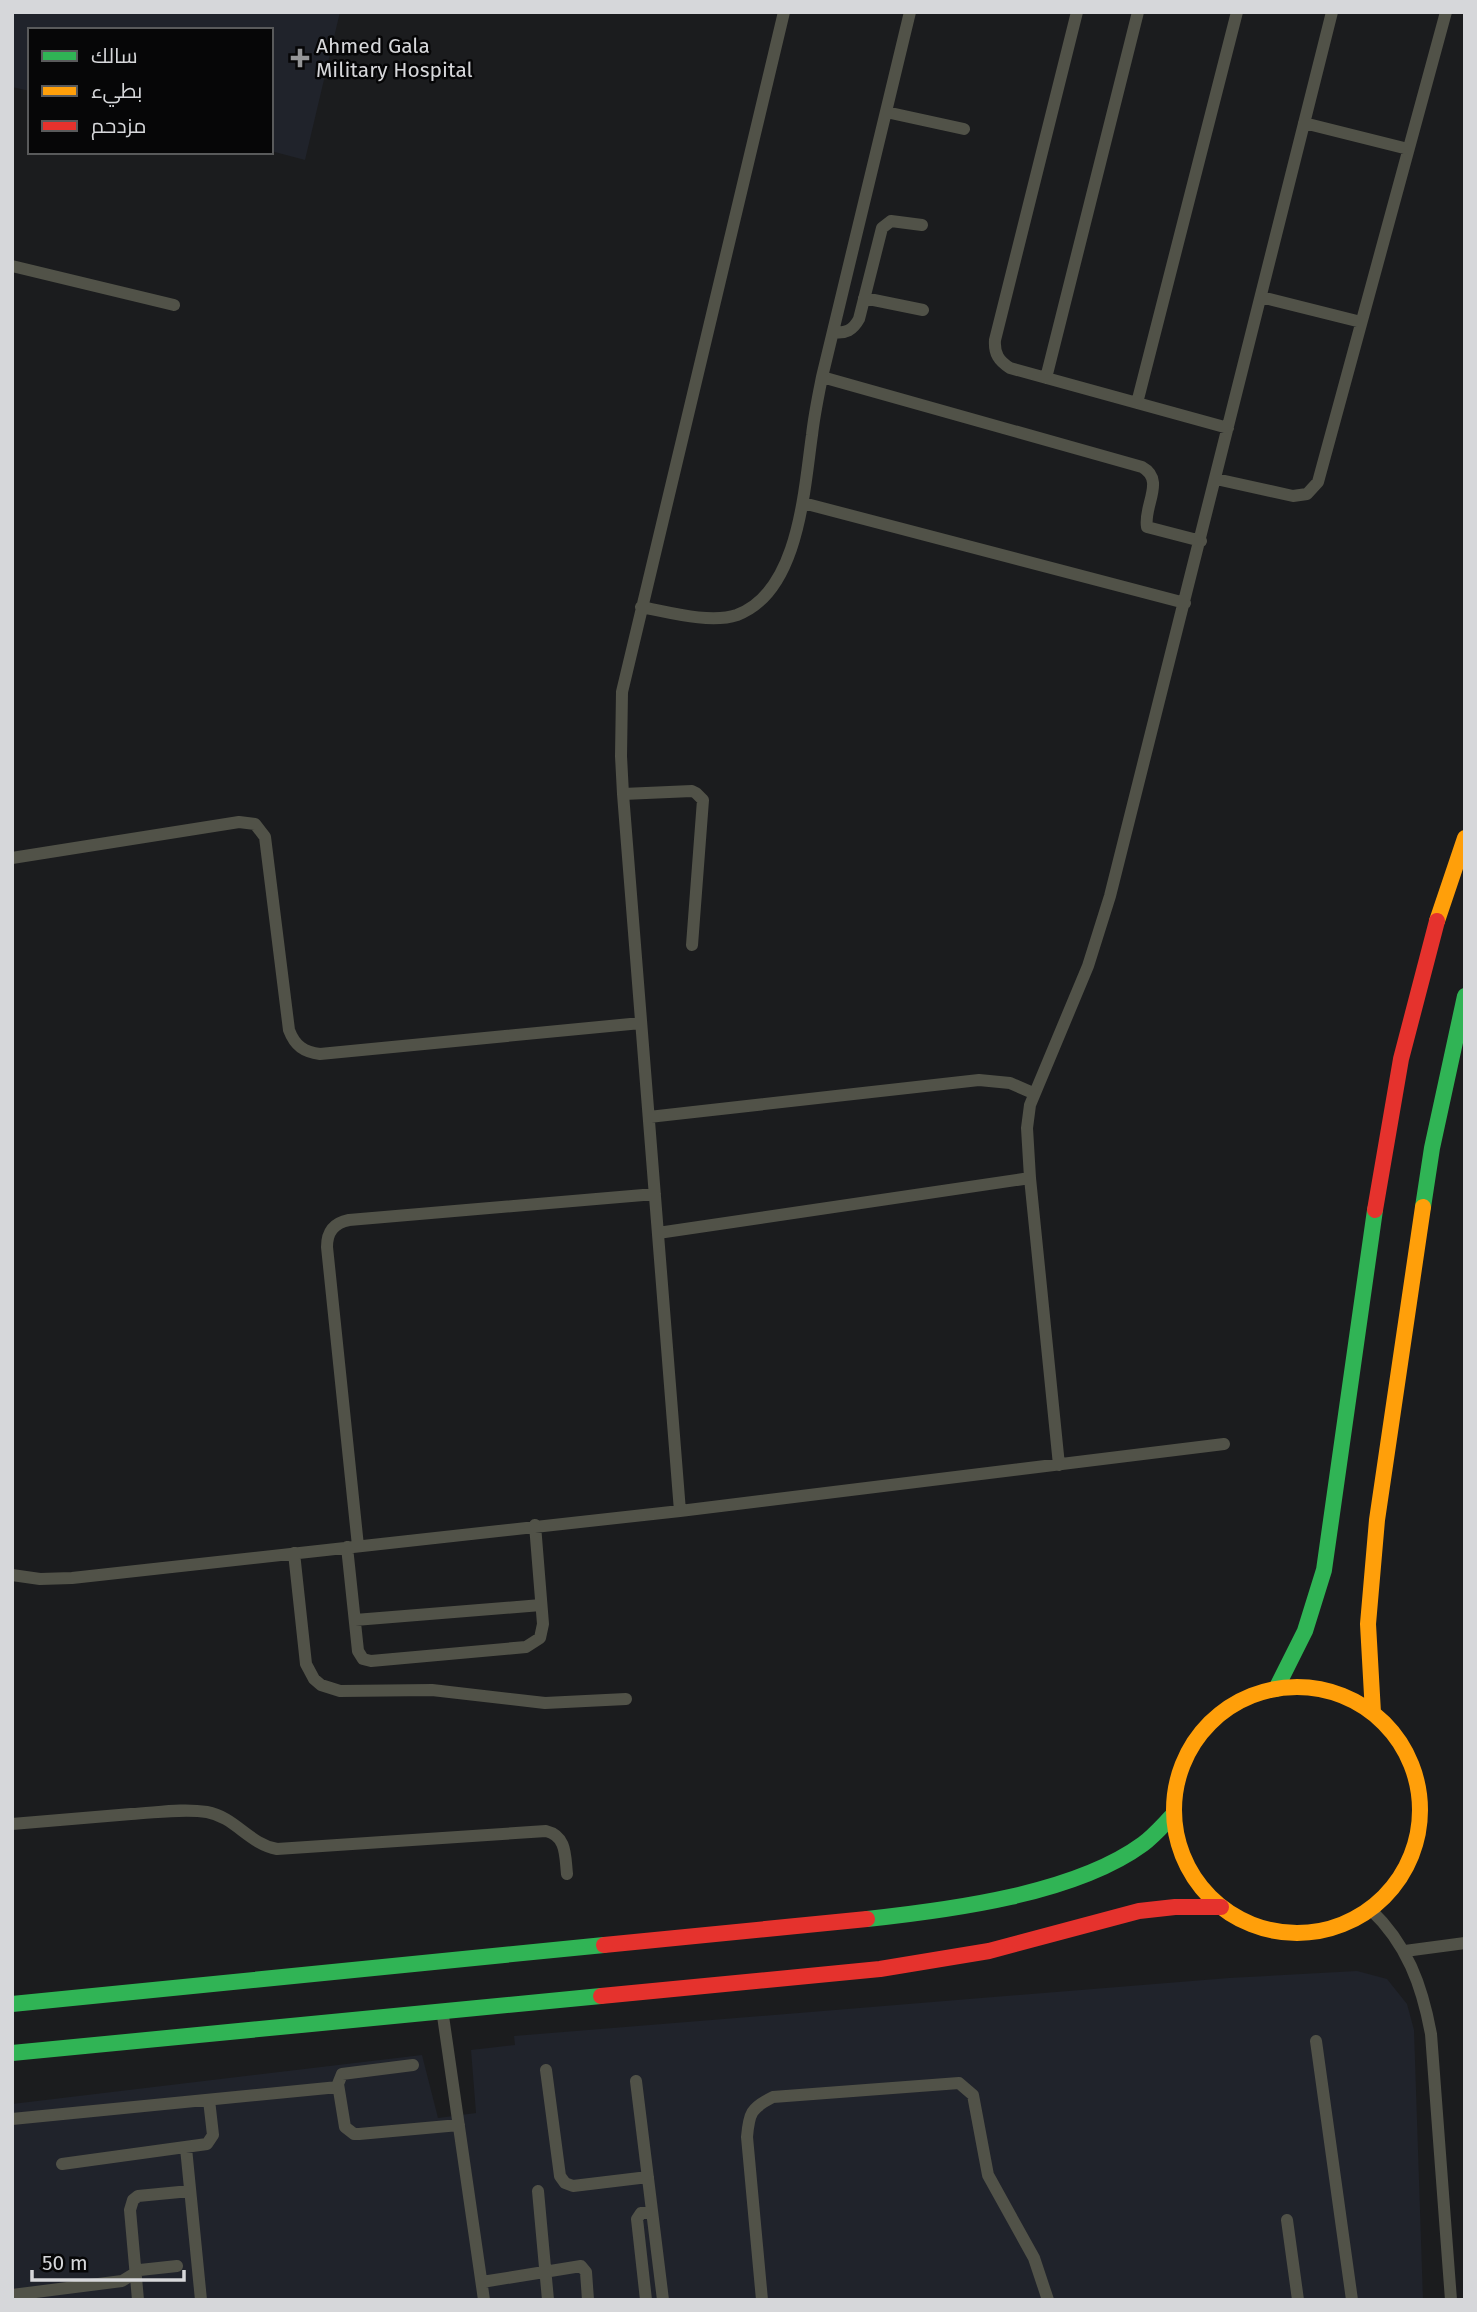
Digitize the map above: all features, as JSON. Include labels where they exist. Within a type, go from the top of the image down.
[{"type":"main road","points":[[1276,1689],[1295,1659],[1307,1630],[1324,1570],[1393,1094],[1419,978],[1436,919],[1465,838]]},
{"type":"main road","points":[[1373,1713],[1368,1624],[1377,1520],[1432,1148],[1465,996]]},
{"type":"main road","points":[[1293,1687],[1327,1690],[1359,1703],[1373,1713],[1401,1743],[1410,1761],[1418,1791],[1419,1822],[1416,1842],[1398,1879],[1370,1909],[1353,1920],[1334,1927],[1295,1933],[1275,1931],[1256,1926],[1221,1907],[1202,1888],[1188,1866],[1176,1832],[1174,1814],[1179,1776],[1196,1740],[1208,1725],[1239,1702],[1276,1689],[1293,1687]]},
{"type":"main road","points":[[12,2004],[924,1913],[986,1901],[1079,1876],[1102,1867],[1144,1842],[1174,1814]]},
{"type":"main road","points":[[12,2053],[880,1969],[989,1951],[1139,1911],[1175,1907],[1221,1907]]},
{"type":"lane","points":[[680,1511],[623,794],[622,692],[784,12]]},
{"type":"lane","points":[[641,607],[691,616],[735,616],[766,594],[778,577],[796,531],[803,503],[822,377],[910,12]]},
{"type":"lane","points":[[1077,12],[994,350],[1003,364],[1010,368],[1228,428]]},
{"type":"lane","points":[[1046,378],[1138,12]]},
{"type":"lane","points":[[1137,403],[1237,12]]},
{"type":"lane","points":[[1059,1465],[1030,1178],[1027,1128],[1033,1093],[1088,966],[1105,916],[1332,12]]},
{"type":"lane","points":[[1216,479],[1293,496],[1300,496],[1313,489],[1318,482],[1446,12]]},
{"type":"lane","points":[[886,112],[964,129]]},
{"type":"lane","points":[[1304,123],[1408,149]]},
{"type":"lane","points":[[833,332],[846,332],[856,325],[886,223],[897,221],[922,225]]},
{"type":"lane","points":[[12,266],[174,305]]},
{"type":"lane","points":[[1261,297],[1361,322]]},
{"type":"lane","points":[[864,298],[923,310]]},
{"type":"lane","points":[[822,377],[1142,467],[1150,471],[1154,481],[1146,518],[1147,527],[1200,541]]},
{"type":"lane","points":[[803,503],[1185,603]]},
{"type":"lane","points":[[623,794],[692,791],[702,800],[692,945]]},
{"type":"lane","points":[[12,858],[239,822],[256,824],[265,837],[289,1030],[300,1048],[310,1053],[641,1023]]},
{"type":"lane","points":[[649,1117],[979,1080],[1010,1083],[1033,1093]]},
{"type":"lane","points":[[658,1233],[1030,1178]]},
{"type":"lane","points":[[534,1525],[542,1631],[532,1645],[367,1661],[360,1655],[355,1620],[353,1546],[327,1240],[333,1227],[349,1220],[655,1195]]},
{"type":"lane","points":[[12,1575],[40,1579],[72,1578],[680,1511],[1224,1444]]},
{"type":"lane","points":[[294,1553],[306,1664],[314,1679],[330,1689],[432,1690],[545,1703],[626,1699]]},
{"type":"lane","points":[[355,1620],[541,1605]]},
{"type":"lane","points":[[12,1824],[167,1812],[205,1812],[219,1815],[231,1822],[264,1847],[277,1849],[546,1831],[562,1841],[567,1874]]},
{"type":"lane","points":[[1370,1909],[1405,1951],[1421,1989],[1431,2034],[1451,2300]]},
{"type":"lane","points":[[1405,1951],[1465,1943]]},
{"type":"lane","points":[[442,2012],[484,2300]]},
{"type":"lane","points":[[1316,2041],[1352,2300]]},
{"type":"lane","points":[[413,2065],[345,2072],[339,2076],[342,2122],[345,2127],[354,2134],[459,2125]]},
{"type":"lane","points":[[546,2070],[560,2176],[565,2183],[573,2186],[648,2177]]},
{"type":"lane","points":[[636,2081],[663,2300]]},
{"type":"lane","points":[[762,2300],[747,2137],[748,2118],[757,2105],[773,2097],[959,2083],[973,2095],[990,2179],[1034,2258],[1048,2300]]},
{"type":"lane","points":[[12,2119],[338,2087]]},
{"type":"lane","points":[[62,2164],[202,2146],[211,2141],[213,2135],[209,2100]]},
{"type":"lane","points":[[186,2148],[201,2300]]},
{"type":"lane","points":[[138,2300],[130,2210],[133,2200],[138,2196],[190,2191]]},
{"type":"lane","points":[[538,2191],[548,2300]]},
{"type":"lane","points":[[646,2300],[637,2219],[641,2213],[652,2212]]},
{"type":"lane","points":[[1287,2220],[1298,2300]]},
{"type":"lane","points":[[12,2295],[122,2281],[145,2269],[177,2266]]},
{"type":"lane","points":[[482,2282],[581,2266],[586,2272],[588,2300]]},
{"type":"shaded area","name":"Ahmed Gala Military Hospital","points":[[12,12],[340,12],[305,160],[273,152],[273,28],[28,28],[28,91],[12,87]]},
{"type":"shaded area","points":[[1357,1971],[1387,1979],[1407,2004],[1414,2030],[1423,2300],[12,2300],[12,2104],[422,2055],[438,2118],[476,2113],[471,2050],[515,2045],[514,2036],[1229,1978]]},
{"type":"traffic: fast","points":[[1423,1207],[1432,1148],[1465,996]]},
{"type":"traffic: fast","points":[[1276,1689],[1305,1631],[1324,1570],[1375,1210]]},
{"type":"traffic: fast","points":[[867,1919],[936,1911],[1011,1897],[1083,1876],[1143,1844],[1174,1814]]},
{"type":"traffic: fast","points":[[12,2004],[604,1945]]},
{"type":"traffic: fast","points":[[12,2053],[601,1996]]},
{"type":"traffic: slow","points":[[1437,921],[1465,838]]},
{"type":"traffic: slow","points":[[1373,1713],[1368,1624],[1377,1520],[1423,1207]]},
{"type":"traffic: slow","points":[[1297,1687],[1344,1697],[1365,1708],[1384,1723],[1399,1742],[1410,1763],[1420,1810],[1410,1857],[1399,1878],[1384,1897],[1365,1912],[1344,1923],[1297,1933],[1250,1923],[1229,1912],[1210,1897],[1195,1878],[1184,1857],[1174,1810],[1184,1763],[1195,1742],[1210,1723],[1229,1708],[1250,1697],[1297,1687]]},
{"type":"traffic: jam","points":[[1375,1210],[1401,1059],[1437,921]]},
{"type":"traffic: jam","points":[[601,1996],[880,1969],[989,1951],[1139,1911],[1175,1907],[1221,1907]]},
{"type":"traffic: jam","points":[[604,1945],[867,1919]]},
{"type":"place","name":"Ahmed Gala Military Hospital","points":[[300,58]]}]
